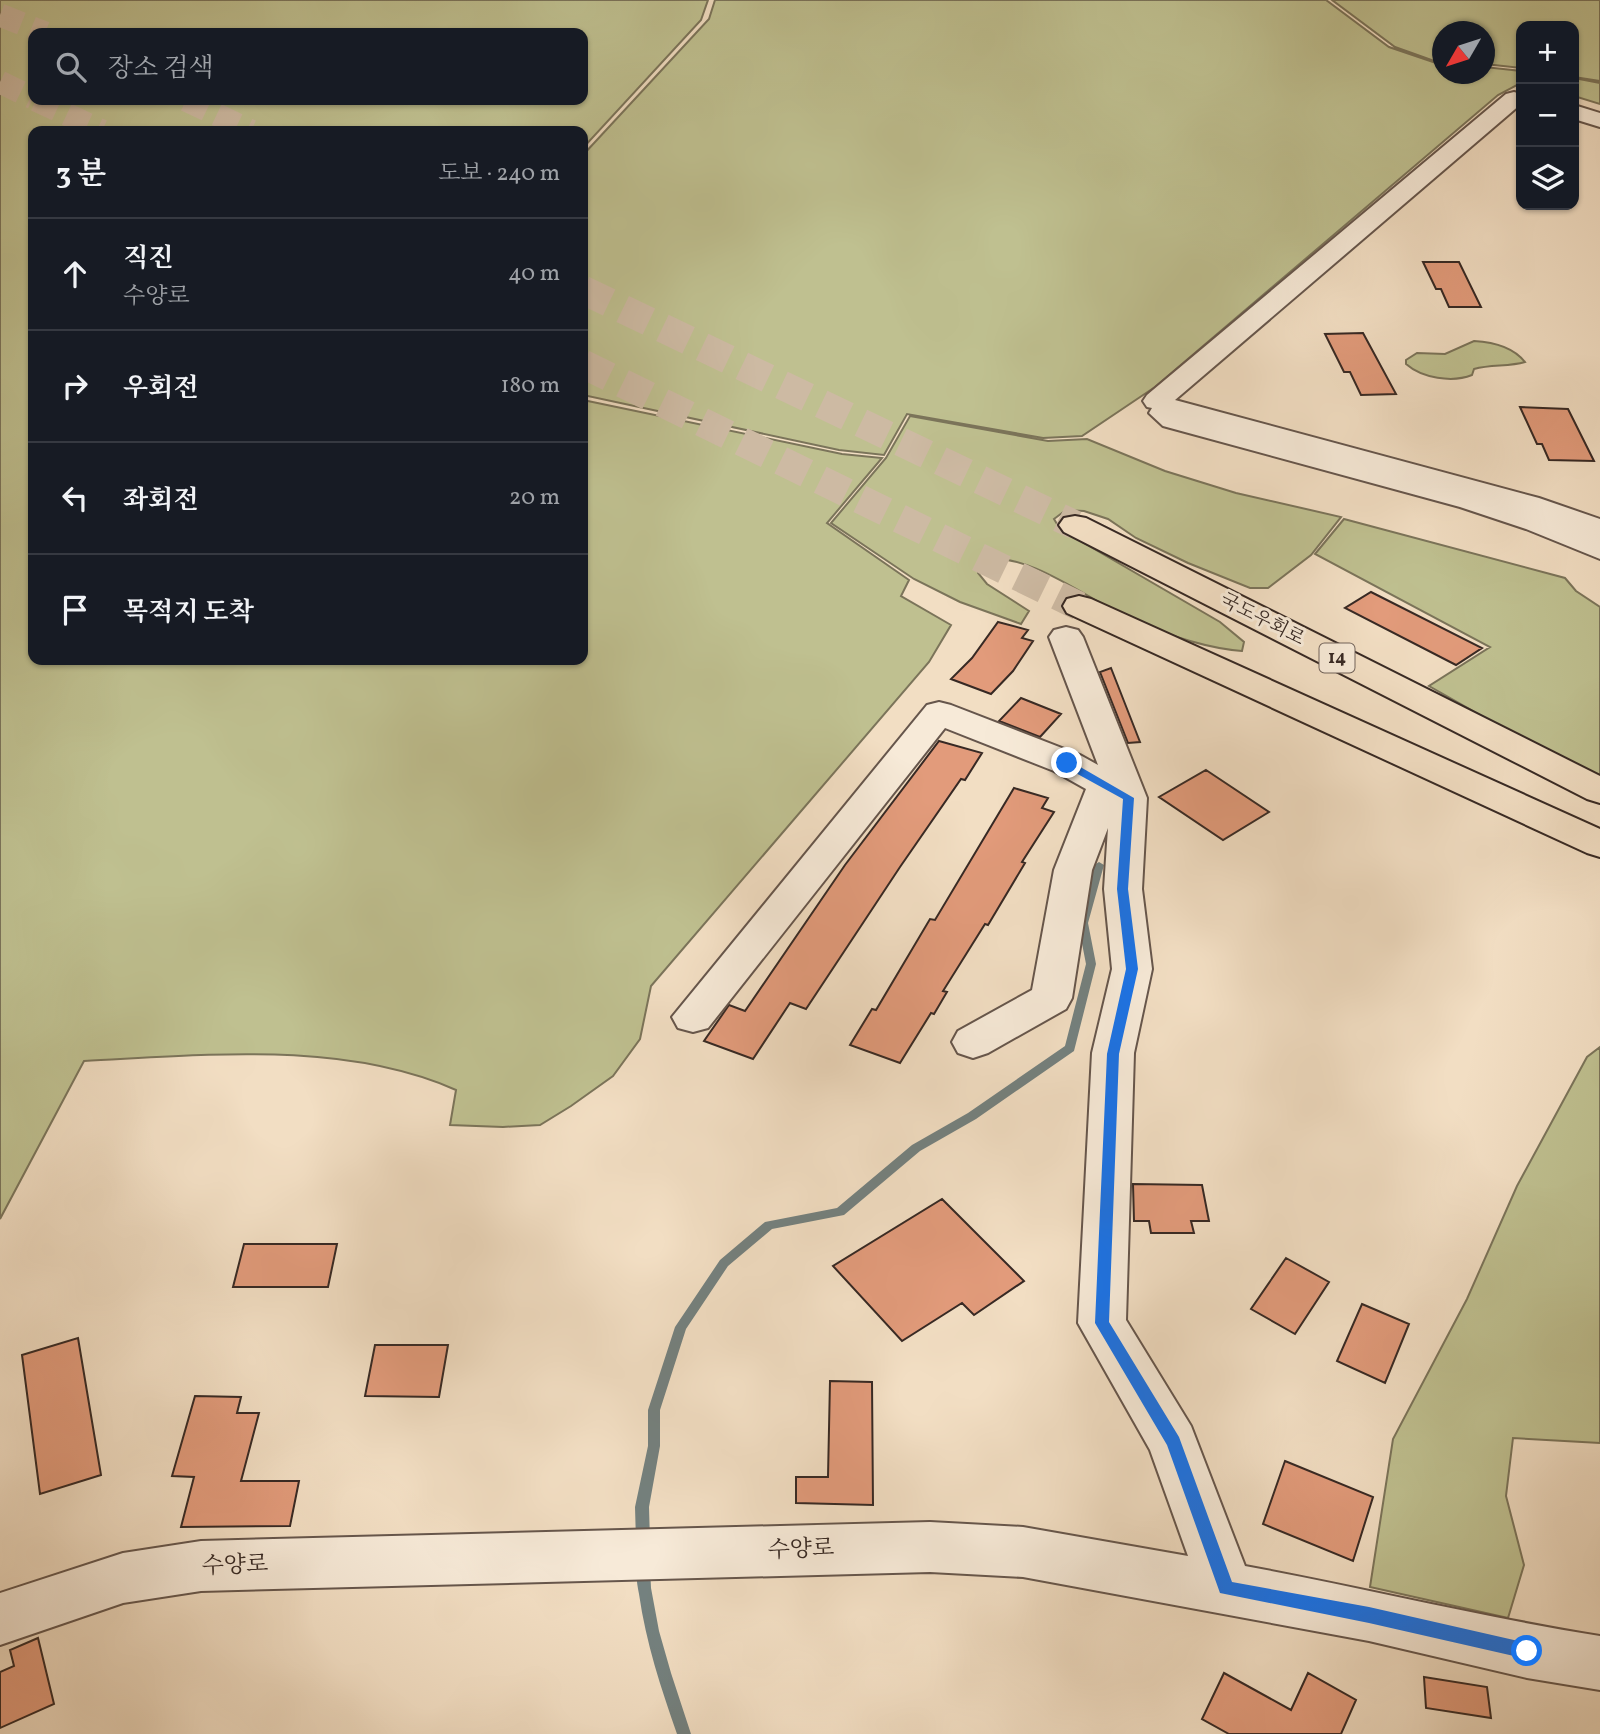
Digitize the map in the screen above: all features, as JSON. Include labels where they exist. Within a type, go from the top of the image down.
[{"type":"highway","name":"국도우회로","points":[[1075,525],[1600,791]]},
{"type":"highway","points":[[1073,622],[1600,844]]},
{"type":"street","points":[[1579,107],[1600,113]]},
{"type":"street","points":[[1157,401],[1516,108]]},
{"type":"street","points":[[1498,132],[1516,109]]},
{"type":"street","points":[[1579,114],[1600,120]]},
{"type":"street","points":[[1180,408],[1274,437],[1528,504],[1590,533],[1515,516],[1420,486],[1268,449],[1172,420],[1163,413],[1167,409],[1180,408]]},
{"type":"street","points":[[1073,622],[1117,792],[1122,889],[1132,969],[1113,1054],[1102,1323],[1173,1442],[1226,1588]]},
{"type":"street","points":[[693,1017],[939,713],[1067,763],[1117,792]]},
{"type":"street","points":[[973,1042],[1051,998],[1073,870],[1117,792]]},
{"type":"street","name":"수양로","points":[[0,1619],[124,1578],[201,1566],[930,1547],[1023,1552],[1369,1615],[1527,1651],[1600,1663]]},
{"type":"green space","points":[[0,0],[708,0],[701,20],[588,143],[588,126],[28,126],[28,665],[588,665],[588,401],[842,454],[882,458],[827,523],[909,580],[901,596],[951,625],[929,662],[651,986],[640,1039],[613,1076],[540,1125],[450,1125],[456,1090],[412,1074],[320,1057],[225,1054],[84,1061],[0,1219]]},
{"type":"green space","points":[[715,0],[1326,0],[1389,47],[1432,62],[1432,84],[1495,84],[1495,68],[1516,70],[1516,86],[1498,95],[1155,387],[1082,436],[1043,438],[907,414],[884,455],[839,450],[588,396],[588,150],[709,19]]},
{"type":"green space","points":[[1332,0],[1600,0],[1600,81],[1579,78],[1579,21],[1516,21],[1516,67],[1495,65],[1495,21],[1432,21],[1432,60],[1395,47]]},
{"type":"green space","points":[[1579,79],[1600,83],[1600,104],[1579,98]]},
{"type":"green space","points":[[1474,341],[1502,346],[1525,362],[1474,369],[1472,375],[1456,379],[1429,376],[1406,364],[1406,360],[1417,353],[1445,354]]},
{"type":"green space","points":[[910,416],[1048,441],[1087,439],[1165,471],[1236,493],[1341,517],[1311,555],[1268,588],[1250,588],[1188,563],[1136,538],[1108,519],[1084,511],[1066,510],[1054,519],[1060,529],[1220,622],[1244,642],[1242,651],[1200,644],[1145,626],[1038,569],[1018,562],[998,558],[979,559],[978,573],[987,584],[1029,611],[1021,624],[960,602],[914,579],[831,523],[886,458]]},
{"type":"green space","points":[[1344,519],[1565,578],[1576,591],[1600,607],[1600,776],[1519,737],[1429,686],[1490,647],[1315,554]]},
{"type":"green space","points":[[1600,1047],[1600,1443],[1513,1438],[1506,1496],[1524,1565],[1508,1618],[1370,1587],[1393,1439],[1467,1299],[1517,1186],[1587,1057]]},
{"type":"building","points":[[1423,262],[1459,262],[1481,307],[1449,307],[1441,289],[1436,289]]},
{"type":"building","points":[[1363,333],[1396,394],[1361,395],[1350,372],[1344,372],[1325,334]]},
{"type":"building","points":[[1520,407],[1568,409],[1594,461],[1549,460],[1542,444],[1537,444]]},
{"type":"building","points":[[1371,592],[1482,648],[1456,665],[1345,608]]},
{"type":"building","points":[[998,622],[1028,630],[1022,638],[1033,641],[1013,671],[991,694],[951,679],[972,658]]},
{"type":"building","points":[[1111,668],[1140,742],[1128,743],[1100,672]]},
{"type":"building","points":[[1021,698],[1061,714],[1040,737],[999,721]]},
{"type":"building","points":[[939,741],[982,753],[900,867],[806,1009],[790,1003],[753,1059],[704,1041],[729,1005],[745,1011],[845,865]]},
{"type":"building","points":[[1206,770],[1269,812],[1223,840],[1159,797]]},
{"type":"building","points":[[1014,788],[1048,798],[1042,808],[1054,812],[1022,862],[1025,863],[988,925],[985,924],[943,991],[947,992],[934,1014],[931,1013],[900,1063],[850,1045],[872,1009],[876,1010],[930,919],[935,920]]},
{"type":"building","points":[[1133,1184],[1202,1185],[1209,1221],[1191,1221],[1194,1233],[1151,1233],[1149,1221],[1134,1221]]},
{"type":"building","points":[[942,1199],[1024,1281],[974,1315],[962,1303],[902,1341],[833,1266]]},
{"type":"building","points":[[244,1244],[337,1244],[328,1287],[233,1287]]},
{"type":"building","points":[[1286,1258],[1329,1282],[1295,1334],[1251,1309]]},
{"type":"building","points":[[1362,1304],[1409,1324],[1385,1383],[1337,1361]]},
{"type":"building","points":[[78,1338],[101,1475],[40,1494],[22,1355]]},
{"type":"building","points":[[375,1345],[448,1345],[439,1397],[365,1396]]},
{"type":"building","points":[[830,1381],[872,1382],[873,1505],[796,1503],[796,1477],[828,1477]]},
{"type":"building","points":[[195,1396],[241,1397],[237,1413],[259,1413],[241,1481],[299,1481],[290,1526],[181,1527],[194,1477],[172,1476]]},
{"type":"building","points":[[1285,1461],[1373,1497],[1353,1561],[1263,1524]]},
{"type":"building","points":[[38,1638],[54,1704],[0,1728],[0,1672],[14,1666],[10,1650]]},
{"type":"building","points":[[1224,1673],[1291,1710],[1308,1673],[1356,1700],[1341,1734],[1229,1734],[1202,1719]]},
{"type":"building","points":[[1424,1677],[1487,1687],[1491,1718],[1426,1708]]},
{"type":"waterway","points":[[643,1541],[642,1507],[654,1446],[654,1410],[681,1327],[724,1263],[769,1225],[840,1212],[916,1148],[972,1116],[1070,1048],[1091,964],[1083,923],[1099,865]]},
{"type":"waterway","points":[[643,1566],[652,1631],[684,1734]]},
{"type":"tunnel","points":[[0,15],[32,28]]},
{"type":"tunnel","points":[[0,82],[28,96]]},
{"type":"tunnel","points":[[47,105],[91,126]]},
{"type":"tunnel","points":[[196,105],[241,126]]},
{"type":"tunnel","points":[[588,292],[1075,525]]},
{"type":"tunnel","points":[[588,366],[1079,606]]},
{"type":"route","points":[[1067,763],[1129,798],[1122,889],[1132,969],[1113,1054],[1102,1323],[1173,1442],[1226,1588],[1369,1615],[1527,1651]]}]
